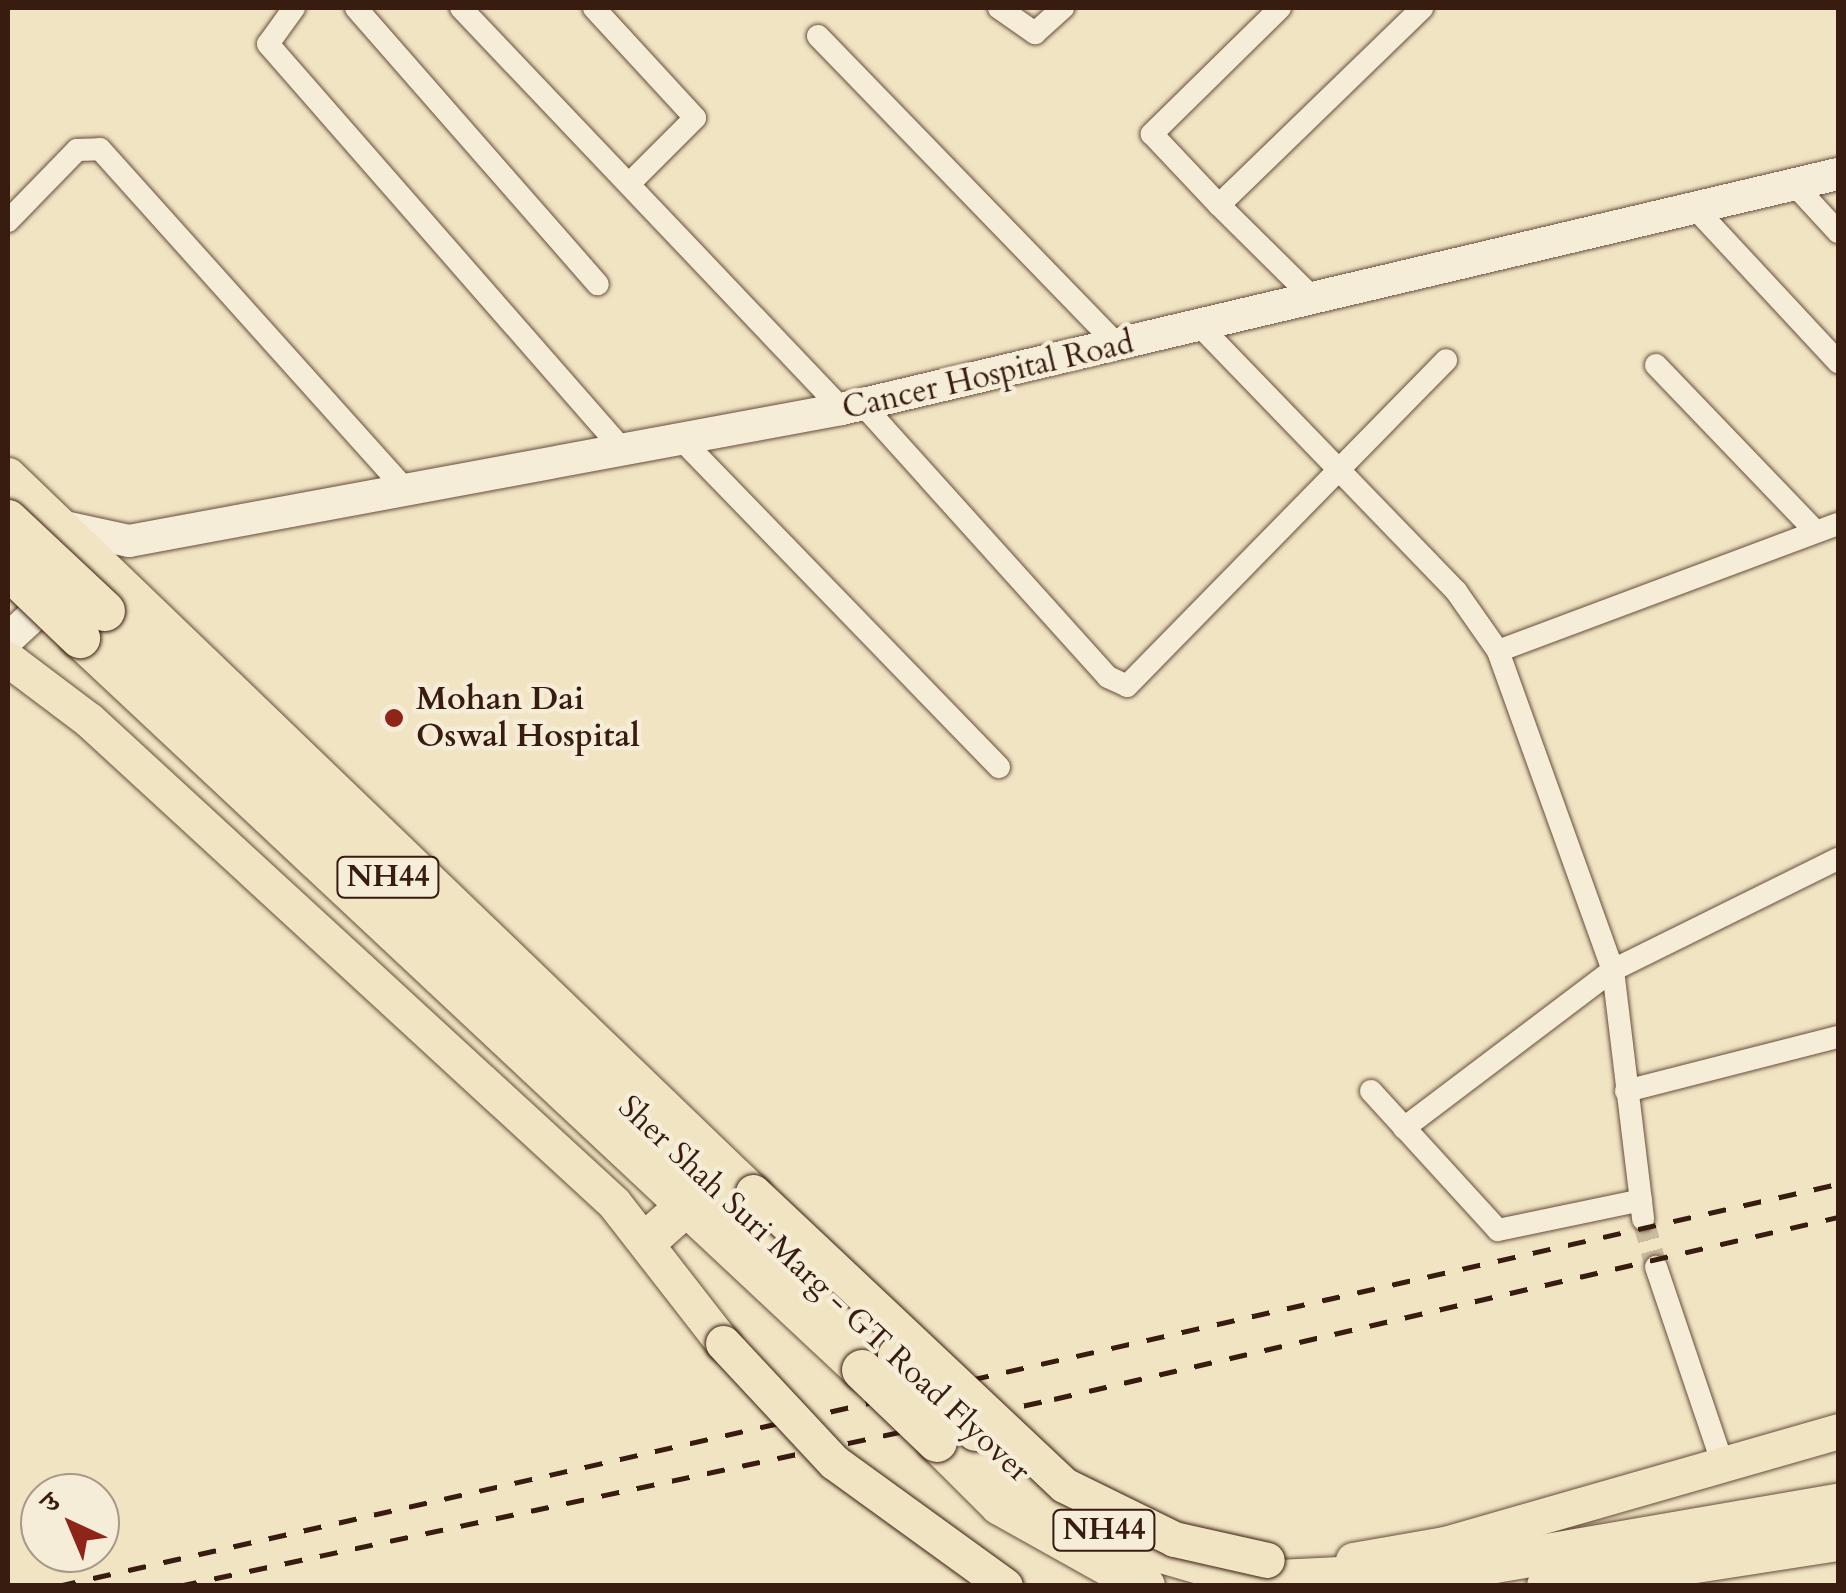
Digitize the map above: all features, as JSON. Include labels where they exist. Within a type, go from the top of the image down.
[{"type":"highway","name":"Sher Shah Suri Marg - GT Road Flyover","points":[[10,489],[92,624],[685,1207],[880,1363],[976,1431],[1033,1487],[1124,1542],[1207,1573],[1277,1567],[1443,1572],[1838,1504]]},
{"type":"highway","name":"Sher Shah Suri Marg - GT Road Flyover","points":[[8,569],[92,624],[702,1158],[880,1363],[936,1442],[1000,1505],[1145,1586]]},
{"type":"highway","points":[[660,1255],[685,1207]]},
{"type":"highway","points":[[1547,1586],[1838,1541]]},
{"type":"main road","name":"NH44","points":[[10,489],[64,527],[94,560]]},
{"type":"main road","points":[[94,560],[702,1158],[753,1192],[1064,1486],[1174,1540],[1277,1567],[1445,1544],[1838,1431]]},
{"type":"main road","points":[[8,659],[88,720],[660,1255],[723,1342],[834,1462],[1005,1586]]},
{"type":"street","points":[[294,8],[268,44],[622,450]]},
{"type":"street","points":[[356,8],[598,284]]},
{"type":"street","points":[[461,8],[852,407],[1108,677],[1127,686],[1343,470],[1446,360]]},
{"type":"street","points":[[594,8],[696,118],[630,183]]},
{"type":"street","points":[[999,8],[1035,33],[1063,8]]},
{"type":"street","points":[[1280,8],[1152,134],[1316,301]]},
{"type":"street","points":[[1219,206],[1422,8]]},
{"type":"street","points":[[818,36],[1118,346]]},
{"type":"street","points":[[8,221],[77,150],[100,149],[408,492]]},
{"type":"street","name":"Cancer Hospital Road","points":[[129,541],[852,407],[1316,301],[1792,182],[1838,174]]},
{"type":"street","points":[[1792,182],[1838,232]]},
{"type":"street","points":[[1694,207],[1838,362]]},
{"type":"street","points":[[1201,328],[1343,470],[1482,620],[1498,651],[1613,970],[1642,1210],[1498,1230],[1371,1091]]},
{"type":"street","points":[[1656,365],[1816,531]]},
{"type":"street","points":[[681,439],[1000,767]]},
{"type":"street","points":[[1498,651],[1838,524]]},
{"type":"street","points":[[64,527],[129,541]]},
{"type":"street","points":[[8,639],[94,560],[129,541]]},
{"type":"street","points":[[1404,1128],[1613,970],[1838,859]]},
{"type":"street","points":[[1626,1092],[1838,1037]]},
{"type":"street","points":[[1656,1267],[1722,1462]]},
{"type":"tunnel","points":[[1643,1219],[1656,1267]]},
{"type":"railway","points":[[58,1586],[1838,1184]]},
{"type":"railway","points":[[179,1586],[1054,1399],[1838,1217]]},
{"type":"place","name":"Mohan Dai Oswal Hospital","points":[[394,718]]}]
